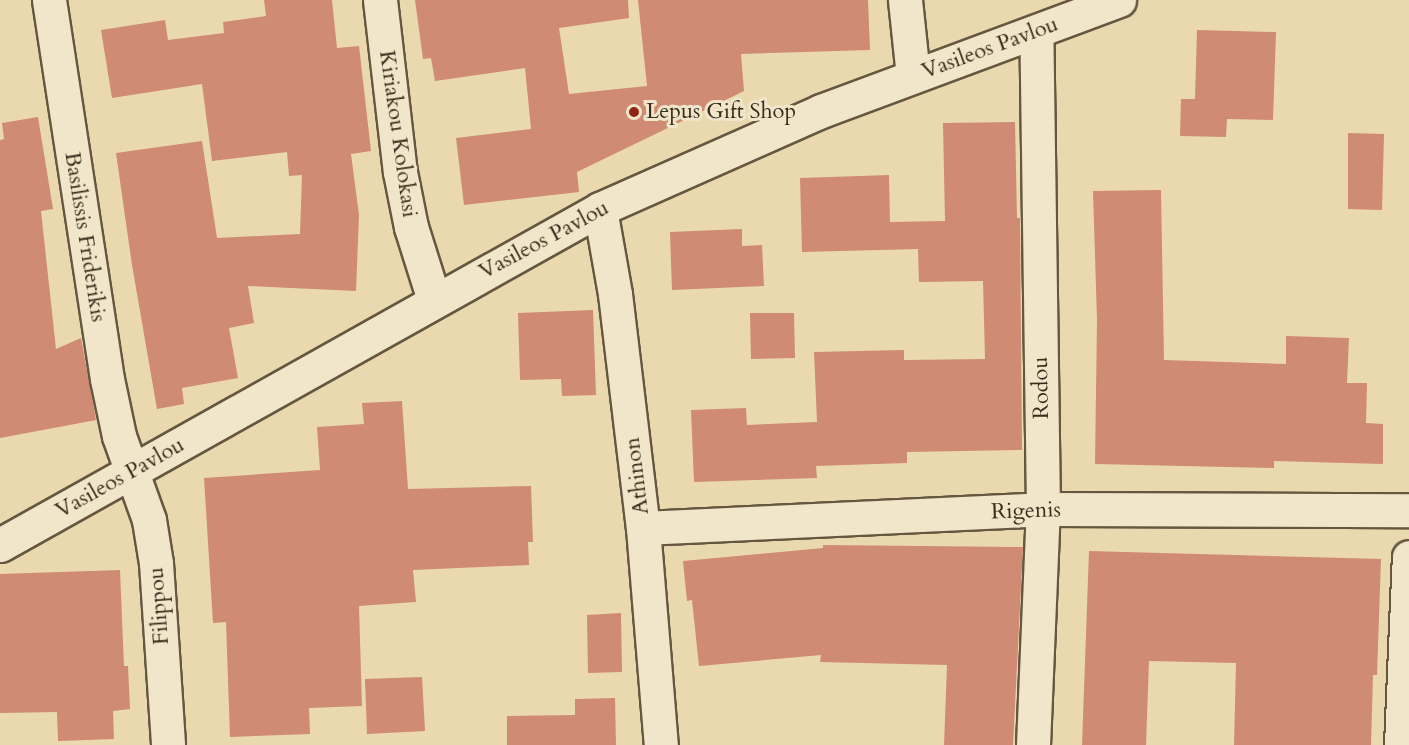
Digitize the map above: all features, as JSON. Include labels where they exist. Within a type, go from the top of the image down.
[{"type":"street","name":"Basilissis Friderikis","points":[[49,0],[107,379],[119,436],[132,471]]},
{"type":"street","name":"Kiriakou Kolokasi","points":[[380,0],[400,172],[411,227],[434,300]]},
{"type":"street","points":[[905,0],[913,76]]},
{"type":"street","name":"Vasileos Pavlou","points":[[0,545],[600,209],[821,111],[1119,0]]},
{"type":"street","name":"Rodou","points":[[1033,745],[1043,509],[1036,32]]},
{"type":"street","name":"Athinon","points":[[600,209],[615,294],[643,528],[661,745]]},
{"type":"street","name":"Filippou","points":[[132,471],[149,520],[156,563],[168,745]]},
{"type":"street","name":"Rigenis","points":[[643,528],[1043,509],[1409,510]]},
{"type":"street","points":[[1401,745],[1408,662],[1409,557]]},
{"type":"building","points":[[264,0],[332,0],[337,48],[359,46],[371,151],[351,154],[359,215],[356,291],[248,286],[254,323],[229,328],[238,378],[182,388],[184,404],[157,409],[132,265],[116,153],[202,141],[217,238],[300,234],[302,175],[289,176],[287,152],[212,161],[202,84],[112,98],[101,30],[165,20],[168,40],[224,33],[223,22],[266,16]]},
{"type":"building","points":[[415,0],[628,0],[629,18],[559,28],[569,94],[647,86],[638,0],[868,0],[870,50],[741,54],[744,91],[577,172],[579,192],[464,205],[456,138],[531,129],[525,68],[435,81],[431,58],[423,59]]},
{"type":"building","points":[[1197,30],[1276,32],[1273,120],[1227,119],[1226,137],[1180,136],[1181,99],[1195,99]]},
{"type":"building","points":[[38,117],[53,209],[41,211],[56,349],[81,338],[96,420],[0,438],[0,140],[4,139],[2,123]]},
{"type":"building","points":[[1015,122],[1017,218],[1020,218],[1022,450],[907,452],[907,463],[816,466],[817,478],[694,482],[691,410],[746,408],[747,425],[817,422],[814,352],[904,350],[904,360],[985,359],[983,281],[919,282],[918,249],[802,252],[800,178],[889,175],[890,222],[945,221],[943,123]]},
{"type":"building","points":[[1348,133],[1384,134],[1382,210],[1348,209]]},
{"type":"building","points":[[1161,190],[1164,360],[1286,364],[1286,336],[1349,338],[1347,383],[1367,383],[1366,423],[1383,424],[1383,464],[1274,461],[1274,468],[1095,464],[1097,320],[1093,191]]},
{"type":"building","points":[[742,229],[742,246],[762,245],[764,286],[672,290],[670,232]]},
{"type":"building","points":[[593,310],[596,395],[562,396],[561,379],[520,380],[518,313]]},
{"type":"building","points":[[750,313],[794,313],[795,358],[751,359]]},
{"type":"building","points":[[402,401],[408,489],[531,486],[533,542],[528,542],[529,565],[413,570],[416,602],[359,606],[362,706],[309,708],[310,734],[230,737],[226,622],[213,623],[204,478],[320,470],[317,427],[364,424],[362,403]]},
{"type":"building","points":[[823,545],[1023,547],[1013,745],[944,745],[947,665],[820,662],[821,655],[699,666],[692,600],[687,601],[683,561],[823,548]]},
{"type":"building","points":[[1089,551],[1381,559],[1377,675],[1373,675],[1371,745],[1234,745],[1236,663],[1149,661],[1146,745],[1082,745]]},
{"type":"building","points":[[120,570],[124,666],[128,666],[130,709],[113,711],[114,739],[58,741],[57,712],[0,713],[0,574]]},
{"type":"building","points":[[621,613],[622,672],[588,673],[587,615]]},
{"type":"building","points":[[422,677],[425,731],[367,734],[365,679]]},
{"type":"building","points":[[615,698],[616,745],[507,745],[507,716],[575,715],[575,699]]},
{"type":"place","name":"Lepus Gift Shop","points":[[634,112]]}]
